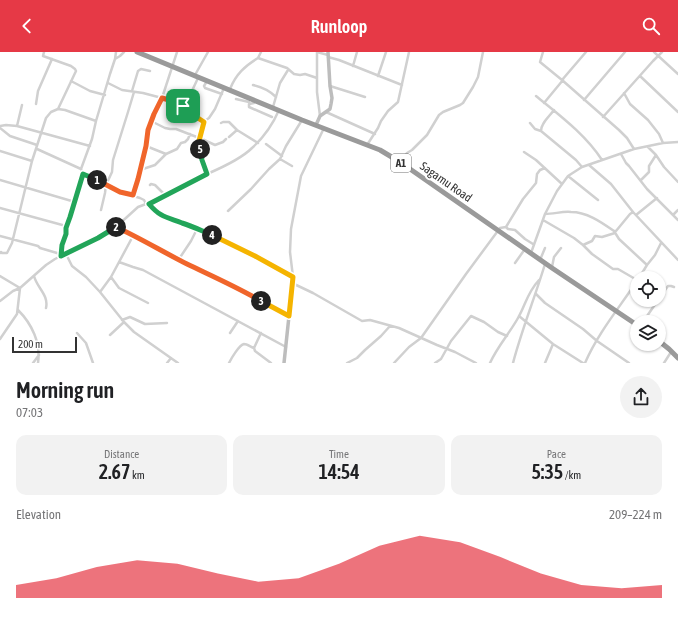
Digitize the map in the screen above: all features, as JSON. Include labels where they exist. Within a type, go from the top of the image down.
[{"type":"highway","name":"Sagamu Road","points":[[137,52],[151,54],[172,66],[302,120],[380,150],[400,162],[540,260],[630,320]]},
{"type":"highway","points":[[666,347],[678,358]]},
{"type":"street","points":[[44,52],[43,56],[75,69],[76,71],[58,109]]},
{"type":"street","points":[[81,169],[90,146],[116,52]]},
{"type":"street","points":[[115,59],[124,52]]},
{"type":"street","points":[[133,195],[146,146],[148,130],[162,98],[177,52]]},
{"type":"street","points":[[183,106],[189,97],[208,52]]},
{"type":"street","points":[[207,174],[202,160],[199,144],[204,122],[212,113],[222,94],[247,65],[258,58],[261,52]]},
{"type":"street","points":[[320,116],[317,92],[317,52],[328,54],[353,66],[402,85]]},
{"type":"street","points":[[353,66],[357,52]]},
{"type":"street","points":[[378,76],[386,52]]},
{"type":"street","points":[[367,145],[388,111],[398,102],[408,52]]},
{"type":"street","points":[[400,162],[407,153],[412,150],[426,135],[439,115],[463,103],[474,87],[478,77],[483,52]]},
{"type":"street","points":[[543,52],[540,62],[627,138],[634,149]]},
{"type":"street","points":[[544,103],[586,52]]},
{"type":"street","points":[[584,100],[625,52]]},
{"type":"street","points":[[654,52],[678,74]]},
{"type":"street","points":[[604,117],[662,52]]},
{"type":"street","points":[[316,125],[322,113],[330,109],[331,104],[332,98],[328,54]]},
{"type":"street","points":[[258,58],[287,68],[294,74],[305,74],[317,78]]},
{"type":"street","points":[[36,104],[38,91],[52,59]]},
{"type":"street","points":[[101,210],[106,185],[112,172],[113,160],[128,112],[138,71],[141,69],[150,71]]},
{"type":"street","points":[[273,108],[280,83],[288,70]]},
{"type":"street","points":[[640,76],[678,112]]},
{"type":"street","points":[[207,80],[204,86],[205,88],[222,94]]},
{"type":"street","points":[[71,82],[90,92],[105,95]]},
{"type":"street","points":[[108,83],[122,90],[176,102],[204,122]]},
{"type":"street","points":[[252,85],[264,88],[276,97]]},
{"type":"street","points":[[330,86],[365,97]]},
{"type":"street","points":[[624,94],[630,104],[648,120],[659,134],[663,143]]},
{"type":"street","points":[[536,96],[554,110],[582,136],[595,149],[602,160]]},
{"type":"street","points":[[236,99],[248,102],[250,104],[249,107],[272,117]]},
{"type":"street","points":[[250,104],[256,101]]},
{"type":"street","points":[[17,126],[22,105]]},
{"type":"street","points":[[0,253],[7,253],[11,245],[32,160],[47,116],[51,112],[58,109],[76,113],[96,121]]},
{"type":"street","points":[[0,301],[13,290],[20,288],[46,265],[116,227],[138,207],[166,196],[236,160],[258,143],[279,110]]},
{"type":"street","points":[[542,131],[541,128],[543,124],[554,110]]},
{"type":"street","points":[[326,112],[375,134]]},
{"type":"street","points":[[228,211],[251,190],[269,168],[280,160],[302,120]]},
{"type":"street","points":[[151,121],[165,128],[176,129],[215,145],[223,142],[237,130]]},
{"type":"street","points":[[221,123],[229,122],[237,130],[258,143]]},
{"type":"street","points":[[530,124],[535,129],[542,131],[582,167]]},
{"type":"street","points":[[61,256],[66,234],[66,226],[83,174],[81,169],[37,147],[10,136],[0,127],[6,125],[17,126],[90,146]]},
{"type":"street","points":[[284,363],[293,277],[290,252],[290,229],[301,176],[324,128]]},
{"type":"street","points":[[140,170],[155,165],[166,154],[177,148],[181,143],[185,142],[190,134]]},
{"type":"street","points":[[196,137],[201,134]]},
{"type":"street","points":[[531,253],[545,214],[557,191],[568,176],[582,167],[634,149],[663,143],[678,142]]},
{"type":"street","points":[[266,144],[282,156]]},
{"type":"street","points":[[146,146],[166,154]]},
{"type":"street","points":[[647,147],[656,155],[664,167],[678,182]]},
{"type":"street","points":[[0,151],[32,160]]},
{"type":"street","points":[[524,152],[536,160],[562,184]]},
{"type":"street","points":[[621,154],[626,163],[647,189],[678,220]]},
{"type":"street","points":[[641,180],[649,172],[649,166],[656,155]]},
{"type":"street","points":[[280,160],[292,166]]},
{"type":"street","points":[[588,165],[611,184],[633,212],[678,260]]},
{"type":"street","points":[[394,363],[409,347],[421,338],[500,228],[506,226],[523,199],[536,183],[537,174],[540,170],[545,168]]},
{"type":"street","points":[[83,174],[120,192],[133,195],[144,200],[162,216],[226,242],[293,277]]},
{"type":"street","points":[[568,176],[598,200]]},
{"type":"street","points":[[0,180],[75,202]]},
{"type":"street","points":[[150,185],[155,185],[166,196]]},
{"type":"street","points":[[636,215],[657,198]]},
{"type":"street","points":[[0,208],[66,226]]},
{"type":"street","points":[[673,215],[678,210]]},
{"type":"street","points":[[545,214],[580,212],[600,221],[615,232],[619,239],[648,265]]},
{"type":"street","points":[[583,245],[592,241],[595,236],[602,237],[615,232],[633,212]]},
{"type":"street","points":[[543,220],[583,245],[592,254],[613,268],[630,275]]},
{"type":"street","points":[[506,226],[508,229],[515,230],[533,244]]},
{"type":"street","points":[[116,227],[245,292],[289,316]]},
{"type":"street","points":[[179,259],[197,229]]},
{"type":"street","points":[[0,236],[38,246],[61,256]]},
{"type":"street","points":[[100,292],[112,277],[134,236]]},
{"type":"street","points":[[644,271],[661,243]]},
{"type":"street","points":[[540,260],[545,248]]},
{"type":"street","points":[[552,268],[554,257],[561,248]]},
{"type":"street","points":[[515,263],[525,249]]},
{"type":"street","points":[[66,254],[72,266],[86,277],[134,332],[178,363]]},
{"type":"street","points":[[119,262],[143,270],[286,347]]},
{"type":"street","points":[[513,363],[518,342],[536,294],[545,263]]},
{"type":"street","points":[[0,276],[20,288]]},
{"type":"street","points":[[34,276],[47,301],[46,308]]},
{"type":"street","points":[[112,277],[119,288],[148,304]]},
{"type":"street","points":[[490,363],[519,316],[530,290],[541,278]]},
{"type":"street","points":[[292,283],[313,293],[362,321],[370,320],[399,328],[455,352],[476,363]]},
{"type":"street","points":[[666,289],[668,286],[674,287]]},
{"type":"street","points":[[0,338],[14,319],[18,310],[20,288]]},
{"type":"street","points":[[519,316],[553,344],[584,363],[630,291]]},
{"type":"street","points":[[536,294],[545,303],[629,363]]},
{"type":"street","points":[[18,310],[32,328],[39,355],[38,363]]},
{"type":"street","points":[[435,363],[441,359],[451,341],[471,316],[507,336]]},
{"type":"street","points":[[110,335],[123,321],[130,317],[145,324],[167,323]]},
{"type":"street","points":[[230,333],[238,321]]},
{"type":"street","points":[[347,363],[357,358],[390,326]]},
{"type":"street","points":[[77,333],[86,343],[93,363]]},
{"type":"street","points":[[254,348],[261,333]]},
{"type":"street","points":[[229,363],[242,344],[254,348],[270,363]]},
{"type":"street","points":[[545,363],[553,344]]},
{"type":"street","points":[[664,363],[671,351]]},
{"type":"street","points":[[33,363],[39,355]]},
{"type":"street","points":[[167,363],[171,358]]},
{"type":"route","points":[[162,98],[176,102],[183,106],[204,122],[199,144],[202,160],[207,174],[149,204],[155,211],[167,219],[182,222],[226,242],[293,277],[289,316],[212,275],[116,227],[98,238],[61,256],[66,228],[83,174],[120,192],[133,195],[146,146],[148,130],[162,98]]}]
